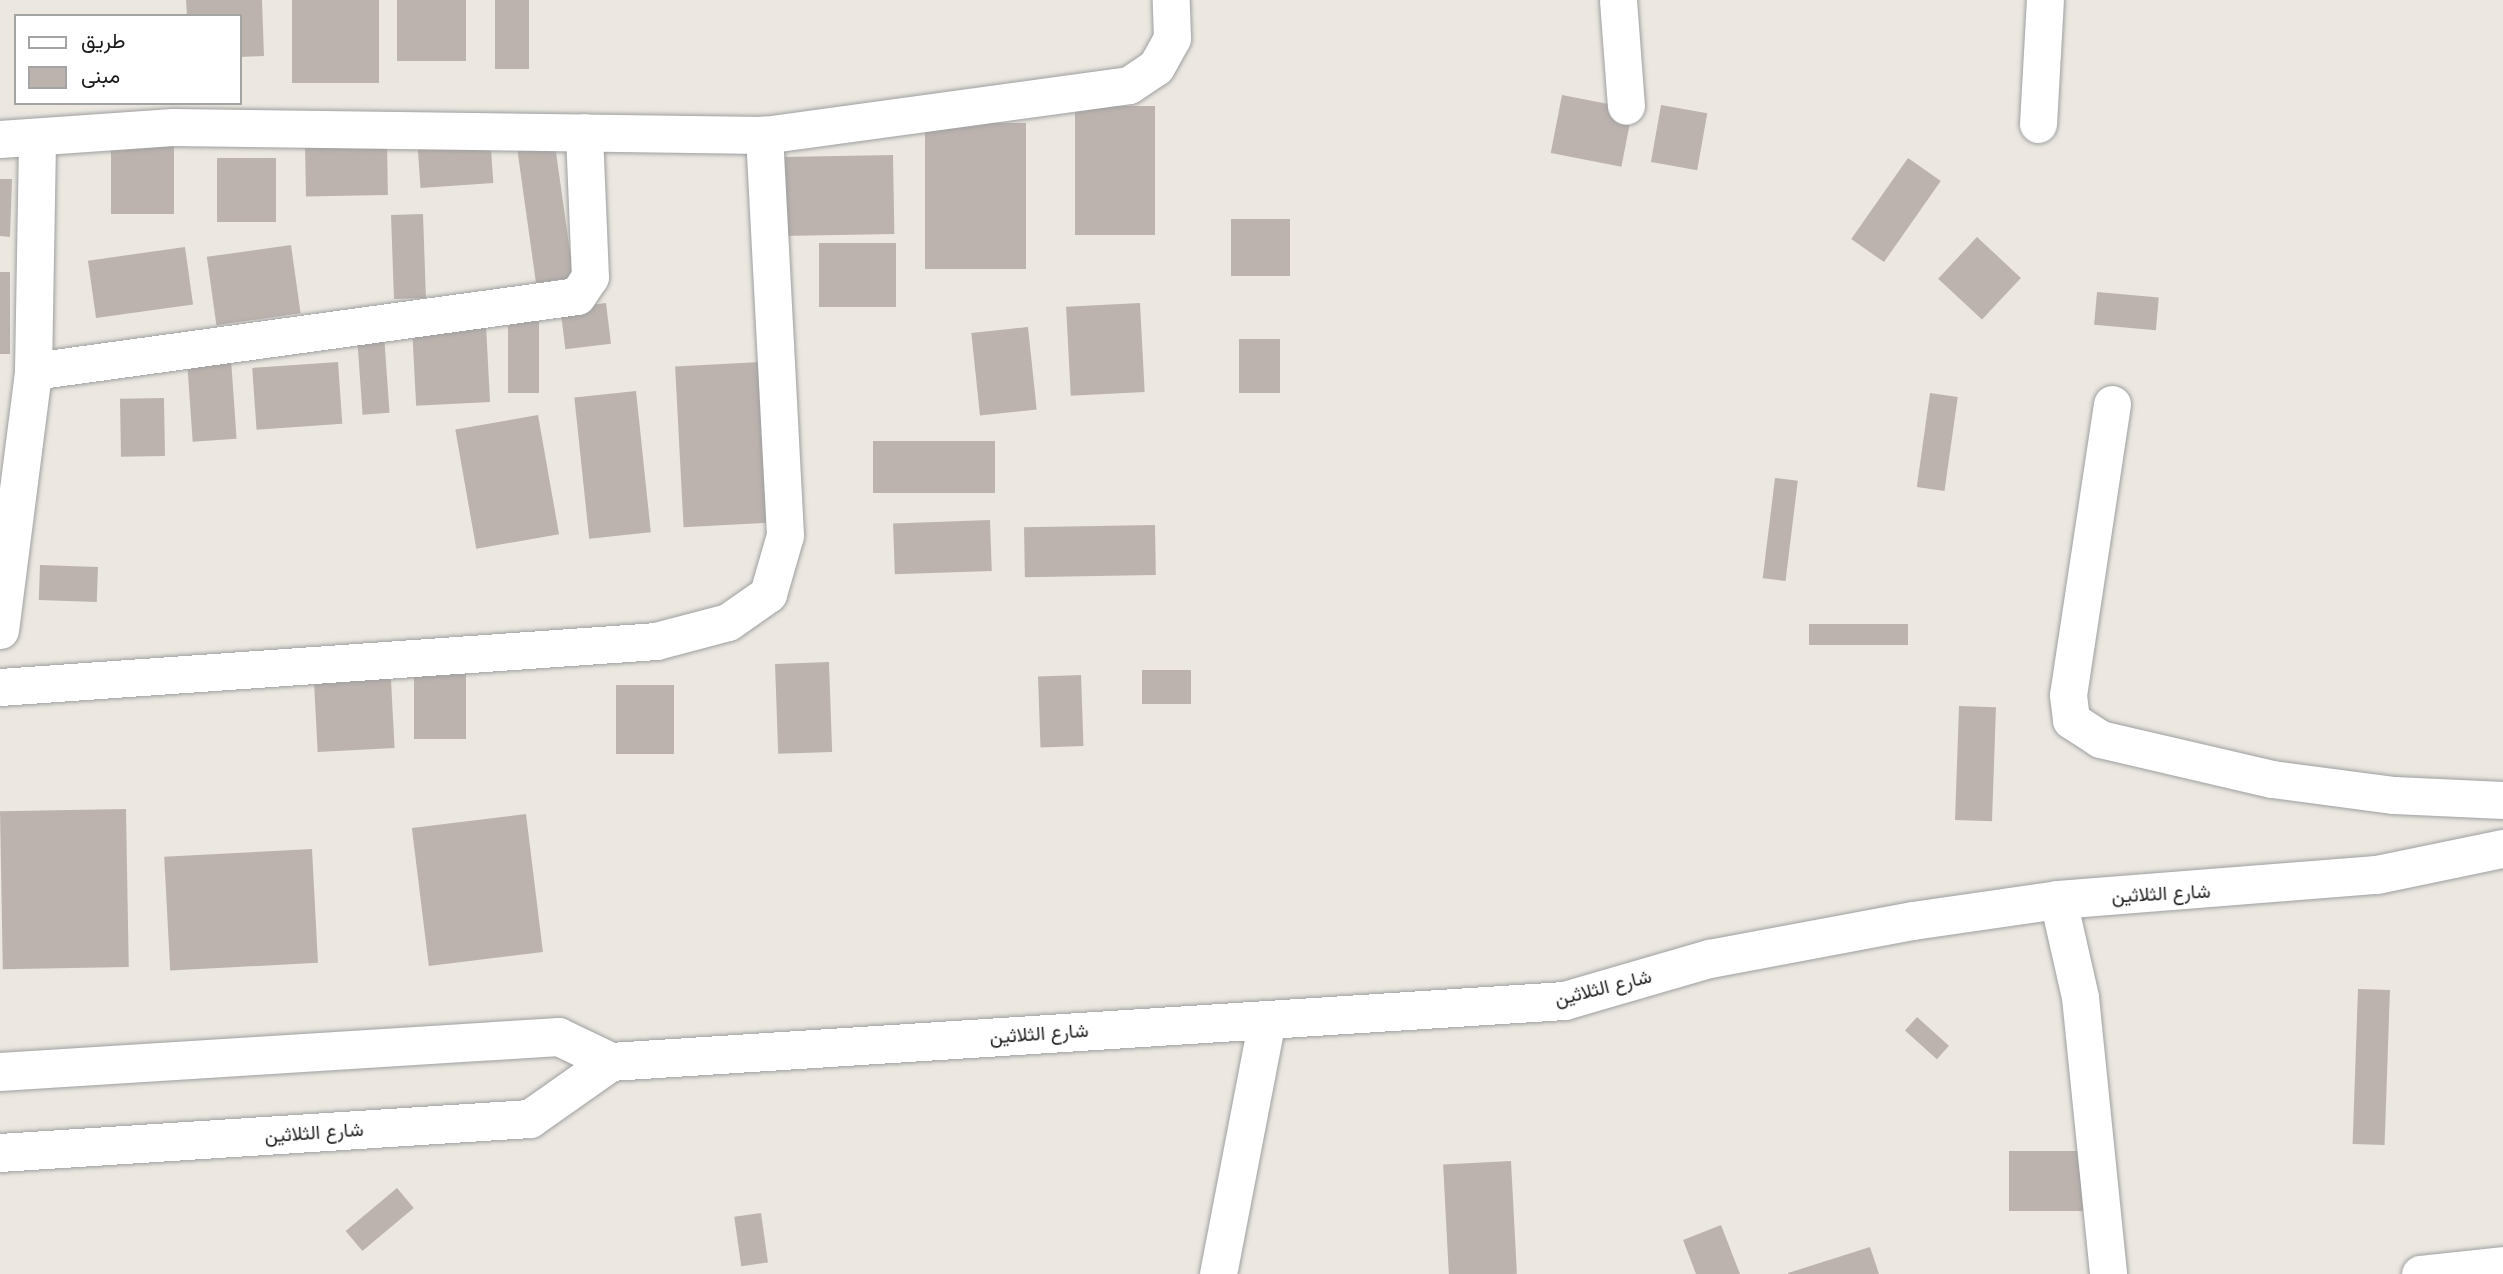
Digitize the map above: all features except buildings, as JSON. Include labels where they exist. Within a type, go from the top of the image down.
[{"type":"street","points":[[0,139],[173,127],[764,135],[1129,86],[1156,67],[1171,38],[1171,0]]},
{"type":"street","points":[[1618,0],[1626,106]]},
{"type":"street","points":[[2038,124],[2045,0]]},
{"type":"street","points":[[33,371],[578,296],[590,277],[584,132]]},
{"type":"street","points":[[0,687],[656,640],[728,622],[768,594],[785,535],[764,135]]},
{"type":"street","points":[[0,630],[33,371],[37,137]]},
{"type":"street","points":[[2112,404],[2068,695],[2071,720],[2100,739],[2272,779],[2394,795],[2503,800]]},
{"type":"street","name":"شارع الثلاثين","points":[[0,1072],[559,1037],[611,1062],[1565,1001],[1710,959],[2058,900],[2262,888],[2377,875],[2503,849]]},
{"type":"street","points":[[2058,900],[2080,997],[2108,1274]]},
{"type":"street","points":[[1222,1272],[1267,1020]]},
{"type":"street","name":"شارع الثلاثين","points":[[0,1153],[530,1119],[611,1062]]},
{"type":"street","points":[[2420,1274],[2503,1265]]}]
